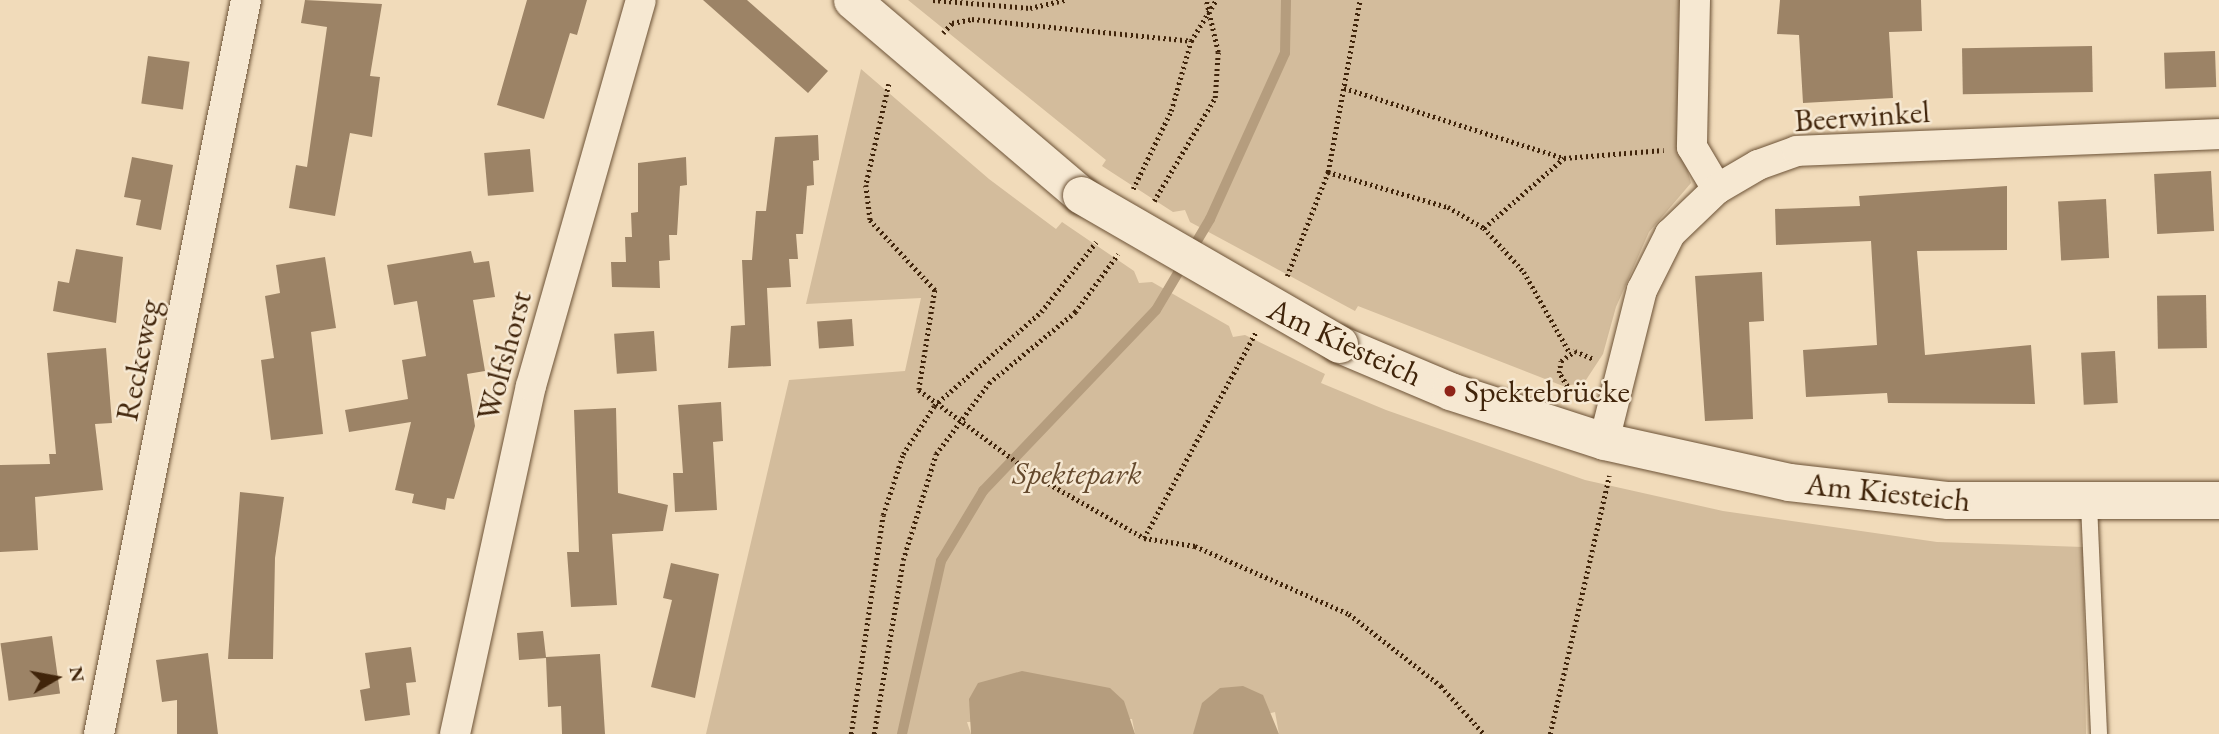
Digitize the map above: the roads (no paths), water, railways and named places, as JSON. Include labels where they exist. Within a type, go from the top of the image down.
[{"type":"street","name":"Reckeweg","points":[[99,734],[246,0]]},
{"type":"street","name":"Wolfshorst","points":[[456,734],[531,386],[641,0]]},
{"type":"street","name":"Am Kiesteich","points":[[852,0],[1081,195],[1339,344],[1450,391],[1611,442],[1789,482],[1948,500],[2089,505],[2219,500]]},
{"type":"street","points":[[1695,0],[1692,147],[1717,189]]},
{"type":"street","name":"Beerwinkel","points":[[1611,442],[1642,290],[1671,234],[1717,189],[1797,151],[2219,134]]},
{"type":"lane","points":[[2089,505],[2099,734]]},
{"type":"waterway","points":[[902,734],[941,561],[983,491],[1156,310],[1210,219],[1285,53],[1286,0]]},
{"type":"place","name":"Spektebrücke","points":[[1450,391]]},
{"type":"park label","name":"Spektepark","points":[[1077,473]]}]
